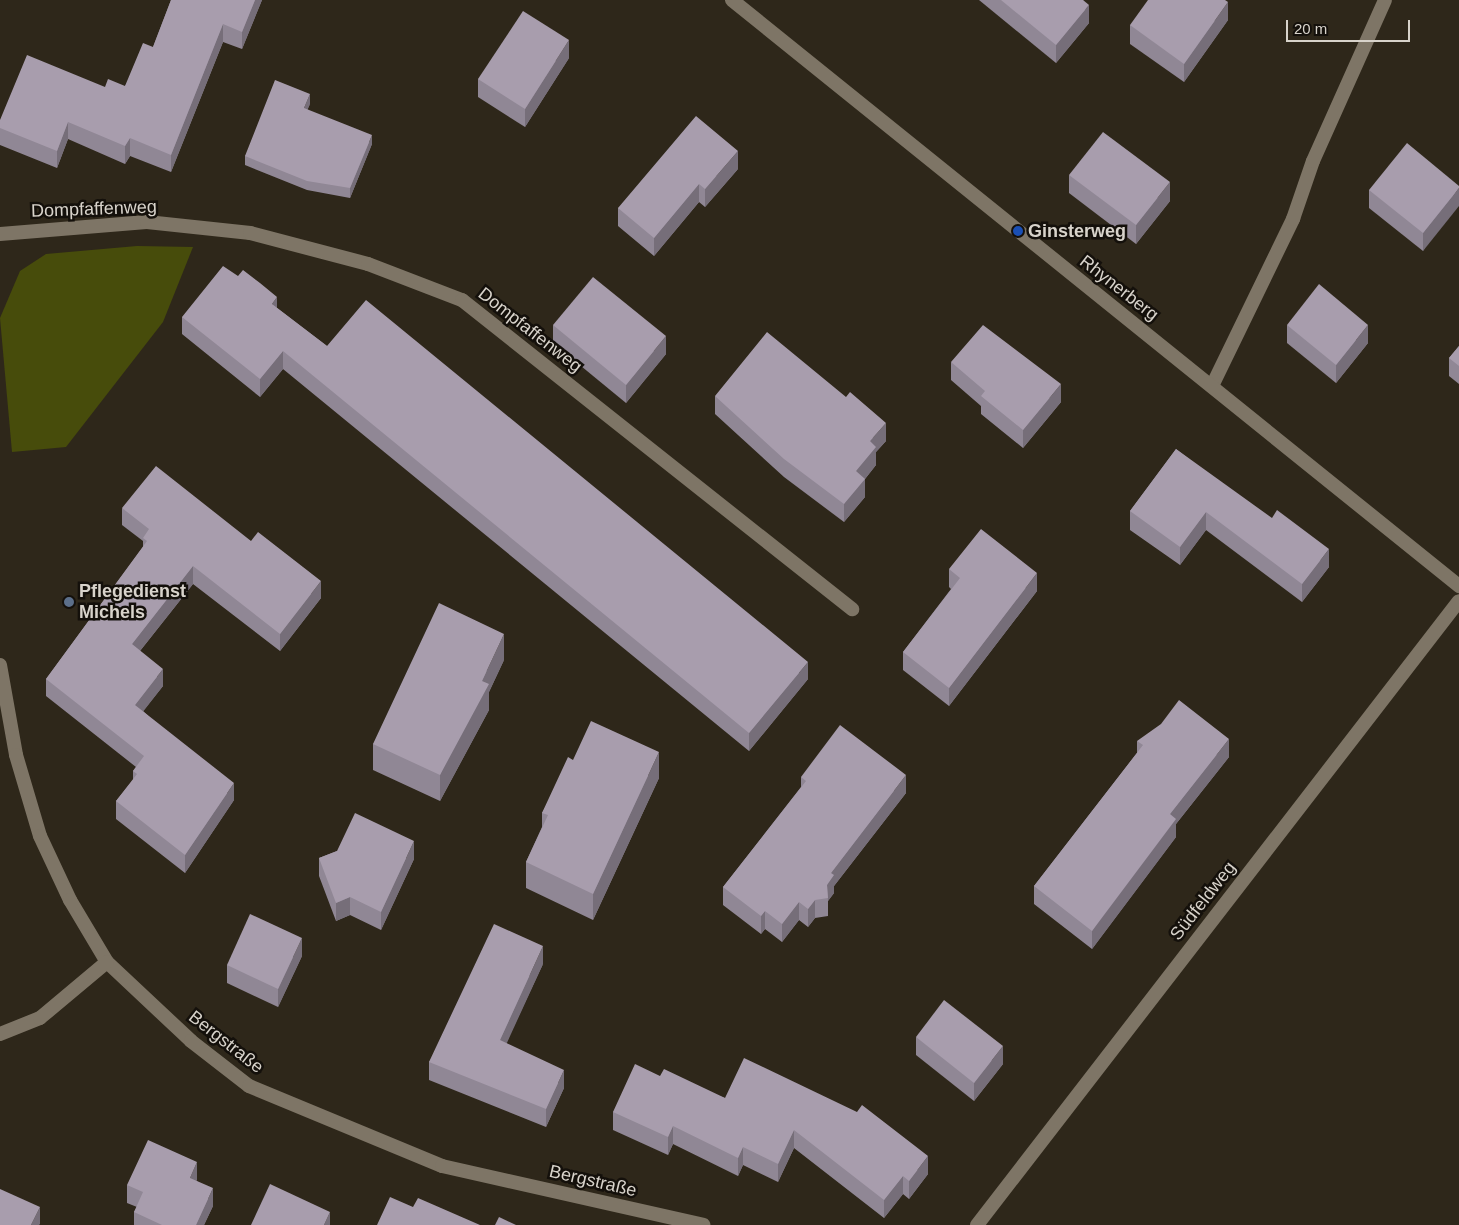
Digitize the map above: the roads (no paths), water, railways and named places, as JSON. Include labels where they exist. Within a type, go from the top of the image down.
[{"type":"street","name":"Rhynerberg","points":[[732,0],[1459,586]]},
{"type":"street","points":[[1212,386],[1293,219],[1313,161],[1385,0]]},
{"type":"street","name":"Dompfaffenweg","points":[[0,234],[147,222],[250,233],[368,264],[462,300],[852,609]]},
{"type":"street","name":"Südfeldweg","points":[[977,1225],[1459,601]]},
{"type":"street","name":"Bergstraße","points":[[0,664],[16,755],[40,836],[70,900],[107,962],[191,1041],[249,1086],[317,1116],[442,1166],[703,1225]]},
{"type":"street","points":[[0,1034],[40,1018],[107,962]]},
{"type":"place","name":"Ginsterweg","points":[[1018,231]]},
{"type":"place","name":"Pflegedienst Michels","points":[[69,602]]}]
